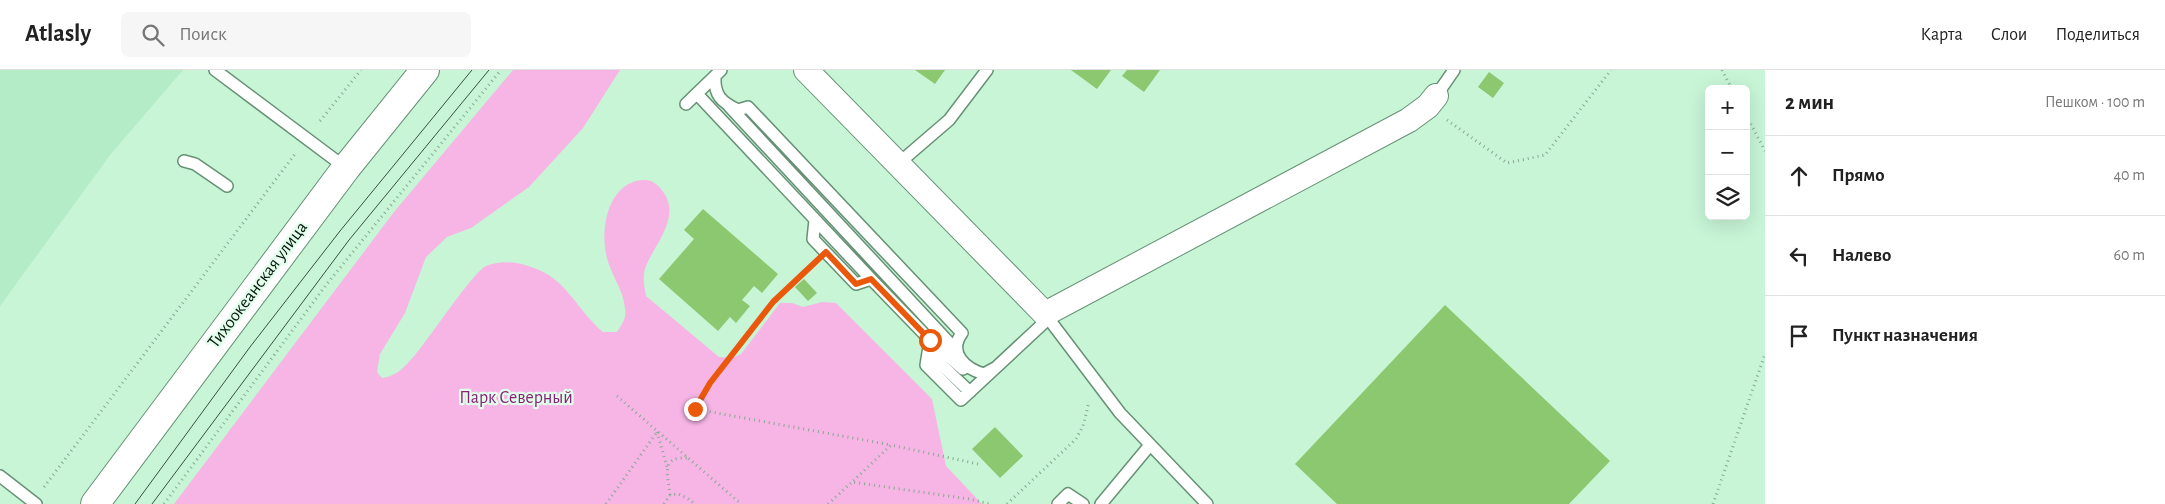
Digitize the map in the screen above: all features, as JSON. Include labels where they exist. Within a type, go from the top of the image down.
[{"type":"main road","name":"Тихоокеанская улица","points":[[95,504],[346,168],[425,70]]},
{"type":"street","points":[[806,70],[1047,316],[1409,120],[1432,101]]},
{"type":"lane","points":[[215,70],[346,168]]},
{"type":"lane","points":[[899,163],[949,120],[987,70]]},
{"type":"lane","points":[[1432,101],[1454,70]]},
{"type":"lane","points":[[686,104],[718,73]]},
{"type":"lane","points":[[718,73],[714,87],[718,97],[727,105],[738,110],[748,108],[962,333],[958,339],[956,350],[961,361],[971,370],[984,374],[995,368]]},
{"type":"lane","points":[[701,90],[734,134],[815,220],[930,340],[979,383]]},
{"type":"lane","points":[[184,161],[194,164],[227,186]]},
{"type":"lane","points":[[815,220],[813,239],[856,284],[871,279]]},
{"type":"lane","points":[[930,340],[929,352],[970,392],[1047,316],[1120,413],[1207,504]]},
{"type":"lane","points":[[1101,504],[1150,445]]},
{"type":"lane","points":[[0,476],[36,504]]},
{"type":"lane","points":[[1058,504],[1068,494],[1083,504]]},
{"type":"path","points":[[320,121],[361,70]]},
{"type":"path","points":[[164,504],[326,285],[501,70]]},
{"type":"path","points":[[1432,101],[1507,163],[1545,156],[1611,70]]},
{"type":"path","points":[[1722,70],[1730,85]]},
{"type":"path","points":[[1750,123],[1765,151]]},
{"type":"path","points":[[43,488],[295,154]]},
{"type":"path","points":[[690,418],[710,383],[773,302],[826,252]]},
{"type":"path","points":[[1714,504],[1765,354]]},
{"type":"path","points":[[1007,504],[1076,439],[1083,426],[1094,377]]},
{"type":"path","points":[[617,396],[741,504]]},
{"type":"path","points":[[695,409],[978,464]]},
{"type":"path","points":[[657,432],[667,468],[670,495],[664,504]]},
{"type":"path","points":[[606,504],[657,432]]},
{"type":"path","points":[[828,504],[891,446]]},
{"type":"path","points":[[667,468],[671,460],[676,457],[688,458]]},
{"type":"path","points":[[852,482],[969,498],[990,504]]},
{"type":"path","points":[[670,495],[678,494],[695,504]]},
{"type":"shaded area","points":[[0,70],[183,70],[110,155],[0,306]]},
{"type":"green space","name":"Парк Северный","points":[[513,70],[620,70],[583,128],[529,187],[471,228],[447,237],[426,257],[405,313],[380,354],[377,372],[382,378],[397,373],[415,355],[471,280],[480,271],[486,266],[501,262],[516,263],[545,273],[561,285],[603,332],[617,332],[624,321],[624,301],[607,258],[604,233],[606,220],[615,197],[623,188],[633,182],[648,180],[658,185],[667,199],[669,218],[666,228],[645,269],[646,296],[719,357],[732,358],[741,354],[780,303],[792,303],[803,307],[822,302],[836,303],[932,399],[946,466],[982,504],[174,504],[394,212]]},
{"type":"building","points":[[915,70],[945,70],[935,84]]},
{"type":"building","points":[[1071,70],[1111,70],[1097,89]]},
{"type":"building","points":[[1127,70],[1160,70],[1144,92],[1122,76]]},
{"type":"building","points":[[1489,72],[1504,83],[1493,98],[1478,87]]},
{"type":"building","points":[[703,209],[778,274],[762,293],[754,286],[742,300],[750,306],[736,323],[730,317],[718,331],[659,279],[694,239],[684,230]]},
{"type":"building","points":[[804,279],[817,293],[808,301],[795,287]]},
{"type":"building","points":[[1445,305],[1610,461],[1569,504],[1337,504],[1295,464]]},
{"type":"building","points":[[995,427],[1023,456],[1000,478],[972,449]]},
{"type":"tram line","points":[[135,504],[250,347],[340,231],[472,70]]},
{"type":"tram line","points":[[152,504],[349,240],[489,70]]},
{"type":"route","points":[[695,409],[710,383],[773,302],[826,252],[856,284],[871,279],[930,340]]}]
